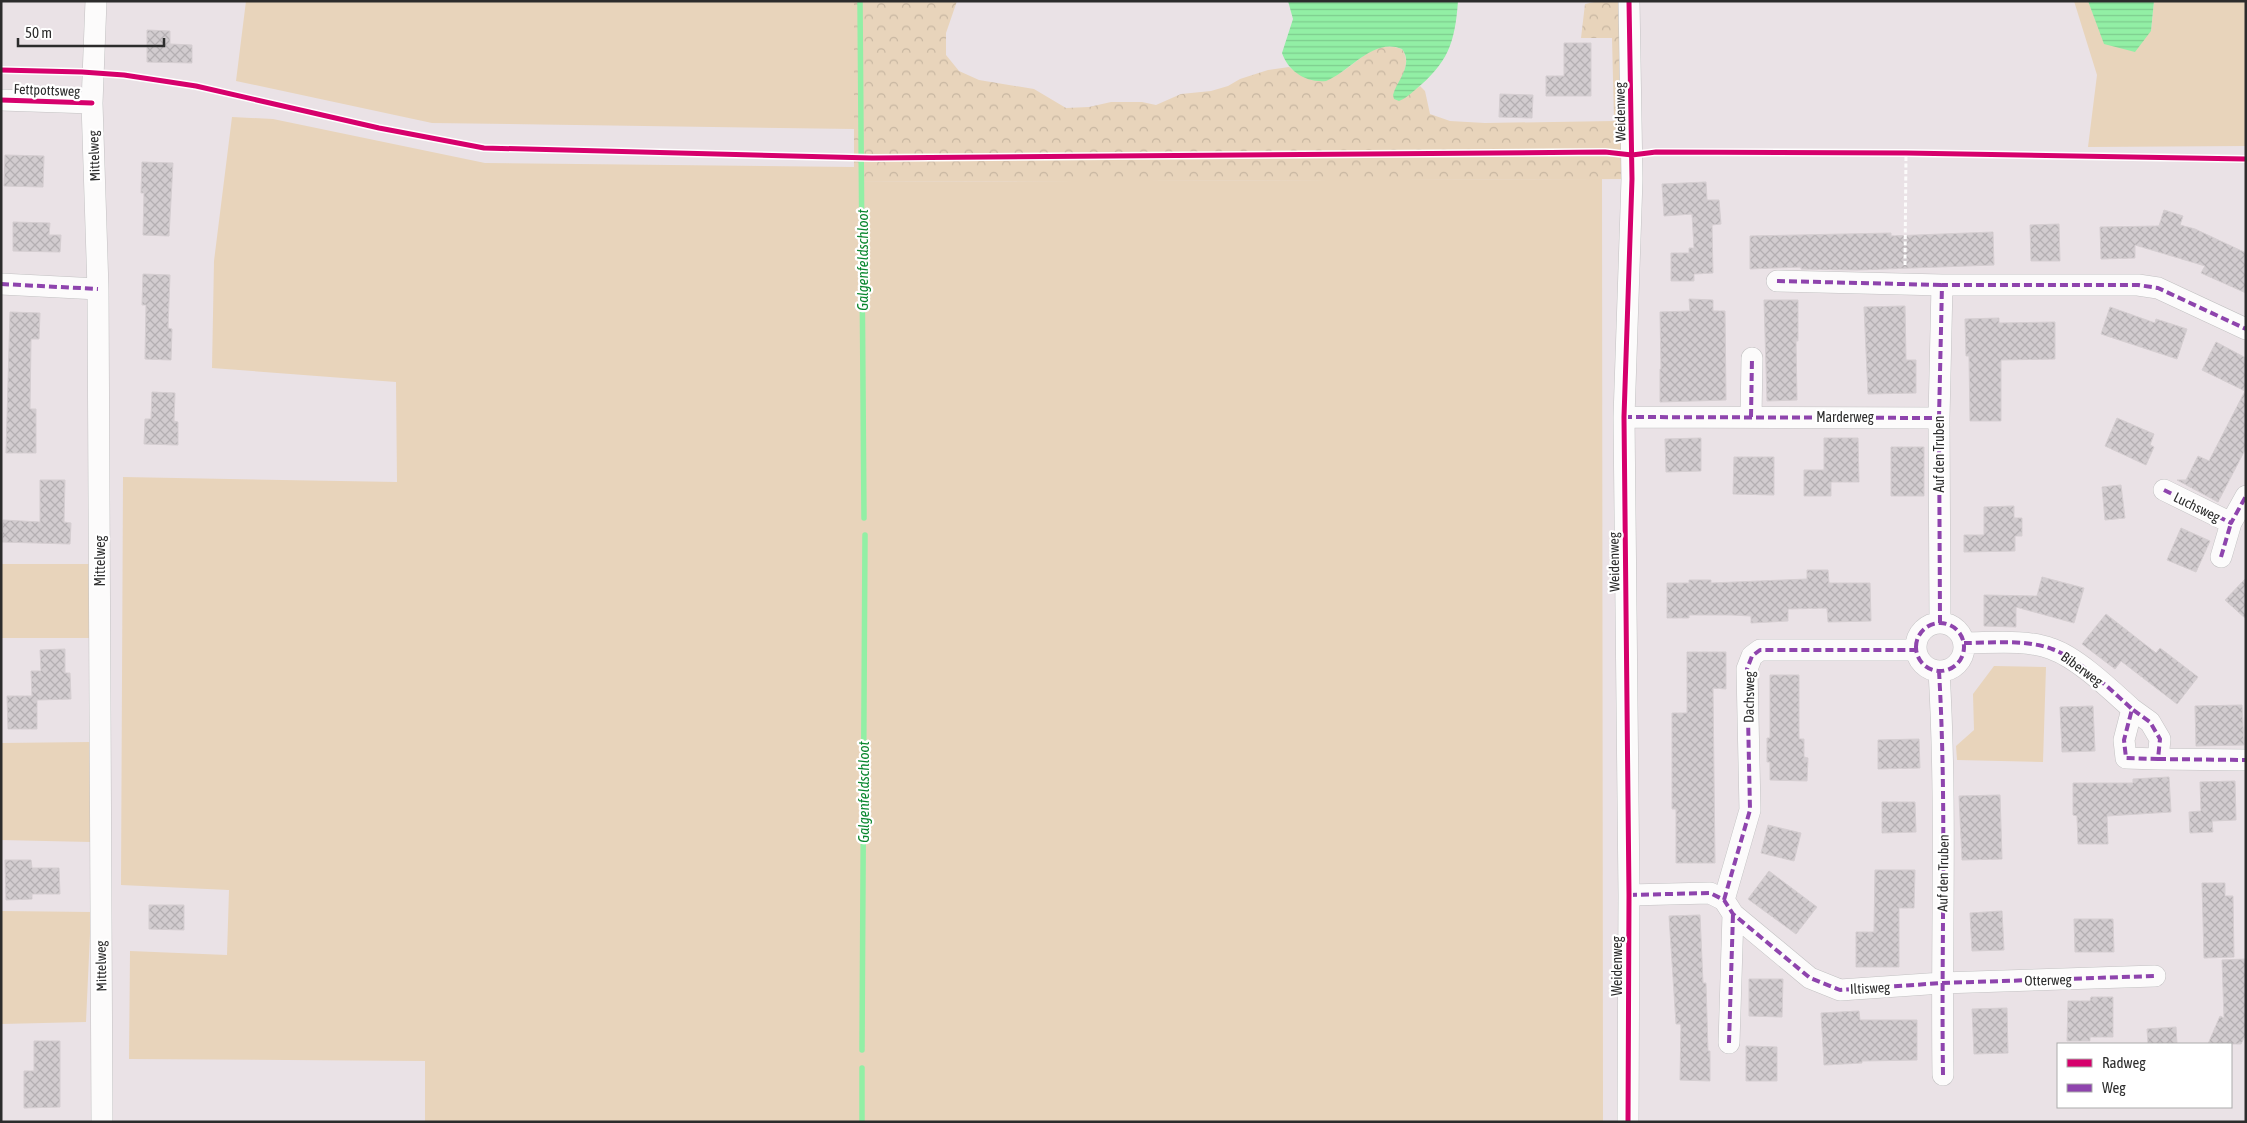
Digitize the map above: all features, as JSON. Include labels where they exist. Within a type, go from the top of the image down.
[{"type":"street","name":"Mittelweg","points":[[96,1],[92,102],[98,288],[102,1122]]},
{"type":"street","name":"Weidenweg","points":[[1628,1122],[1629,894],[1624,417],[1632,179],[1629,1]]},
{"type":"street","name":"Fettpottsweg","points":[[1,100],[92,102]]},
{"type":"street","points":[[1777,281],[1942,285],[2138,285],[2151,287],[2180,297],[2246,329]]},
{"type":"street","points":[[1,284],[98,288]]},
{"type":"street","name":"Auf den Truben","points":[[1940,623],[1939,418],[1942,285]]},
{"type":"street","points":[[1751,417],[1752,358]]},
{"type":"street","name":"Marderweg","points":[[1624,417],[1939,418]]},
{"type":"street","name":"Luchsweg","points":[[2164,490],[2231,523]]},
{"type":"street","name":"Luchsweg","points":[[2221,557],[2231,523],[2246,496]]},
{"type":"street","points":[[1940,623],[1956,628],[1964,643],[1964,654],[1959,663],[1950,670],[1931,670],[1924,665],[1916,650],[1917,640],[1922,631],[1930,625],[1940,623]]},
{"type":"street","name":"Biberweg","points":[[1964,643],[2017,643],[2052,648],[2068,657],[2150,722],[2160,739],[2158,760]]},
{"type":"street","name":"Dachsweg","points":[[1728,907],[1750,810],[1748,669],[1752,656],[1760,650],[1916,650]]},
{"type":"street","name":"Auf den Truben","points":[[1940,671],[1944,753],[1943,1075]]},
{"type":"street","points":[[2132,709],[2124,740],[2126,758],[2246,760]]},
{"type":"street","name":"Iltisweg","points":[[1629,894],[1710,893],[1810,978],[1840,990],[1942,984]]},
{"type":"street","points":[[1728,907],[1729,1043]]},
{"type":"street","name":"Otterweg","points":[[1942,984],[2155,976]]},
{"type":"path","points":[[1905,283],[1906,152]]},
{"type":"green space","points":[[246,1],[854,1],[854,129],[432,123],[236,81]]},
{"type":"green space","points":[[854,1],[957,1],[946,33],[946,55],[959,71],[979,80],[1034,89],[1066,108],[1089,107],[1111,102],[1142,102],[1156,105],[1181,94],[1211,91],[1268,70],[1289,67],[1308,77],[1324,79],[1349,67],[1373,50],[1386,47],[1402,49],[1405,54],[1406,65],[1394,92],[1416,89],[1420,86],[1425,91],[1430,114],[1450,121],[1485,123],[1614,121],[1612,38],[1581,38],[1585,4],[1599,1],[1629,1],[1632,179],[854,182]]},
{"type":"green space","points":[[2074,1],[2088,1],[2096,21],[2151,31],[2154,1],[2246,1],[2246,146],[2088,147],[2097,75]]},
{"type":"green space","points":[[232,117],[273,119],[485,163],[854,167],[854,182],[1602,179],[1603,1122],[425,1122],[425,1061],[129,1059],[130,951],[227,955],[229,890],[121,885],[123,477],[397,482],[396,382],[212,368],[214,261]]},
{"type":"green space","points":[[1,564],[90,564],[90,638],[1,638]]},
{"type":"green space","points":[[1994,666],[2046,667],[2043,762],[1957,760],[1956,746],[1974,730],[1973,694]]},
{"type":"green space","points":[[91,742],[91,842],[1,840],[1,743]]},
{"type":"green space","points":[[1,911],[91,912],[86,1022],[1,1024]]},
{"type":"shaded area","points":[[1288,1],[1458,1],[1455,29],[1448,51],[1435,71],[1399,101],[1394,99],[1393,95],[1405,67],[1405,55],[1402,49],[1391,47],[1372,51],[1326,81],[1305,78],[1293,70],[1282,53],[1293,19]]},
{"type":"shaded area","points":[[2088,1],[2154,1],[2151,31],[2135,52],[2104,44]]},
{"type":"building","points":[[147,30],[170,31],[170,44],[192,45],[192,63],[147,62]]},
{"type":"building","points":[[1564,43],[1591,43],[1591,96],[1546,96],[1546,76],[1564,76]]},
{"type":"building","points":[[1500,94],[1533,95],[1532,118],[1499,117]]},
{"type":"building","points":[[5,155],[44,156],[43,187],[4,186]]},
{"type":"building","points":[[142,162],[173,163],[169,236],[143,235],[144,193],[141,193]]},
{"type":"building","points":[[1706,182],[1707,200],[1719,200],[1721,224],[1712,225],[1713,273],[1694,274],[1694,281],[1671,281],[1671,253],[1689,253],[1689,248],[1694,248],[1692,214],[1664,216],[1662,184]]},
{"type":"building","points":[[2164,210],[2183,216],[2180,225],[2195,229],[2246,253],[2246,293],[2201,273],[2205,266],[2135,245],[2135,258],[2101,259],[2100,227],[2159,226]]},
{"type":"building","points":[[13,222],[50,223],[49,235],[61,235],[60,252],[13,251]]},
{"type":"building","points":[[2059,224],[2060,261],[2031,261],[2030,225]]},
{"type":"building","points":[[1993,232],[1994,265],[1857,270],[1801,269],[1801,267],[1750,269],[1750,236],[1891,233],[1891,236]]},
{"type":"building","points":[[143,274],[170,275],[168,328],[172,329],[171,360],[145,359],[146,305],[142,305]]},
{"type":"building","points":[[1689,299],[1713,300],[1713,311],[1725,311],[1726,400],[1660,402],[1660,312],[1690,311]]},
{"type":"building","points":[[1764,300],[1798,300],[1798,341],[1796,341],[1797,400],[1767,401]]},
{"type":"building","points":[[1905,306],[1906,360],[1916,360],[1916,393],[1868,394],[1864,307]]},
{"type":"building","points":[[2110,307],[2155,323],[2156,319],[2187,329],[2177,359],[2101,334]]},
{"type":"building","points":[[10,312],[40,313],[39,339],[31,339],[30,409],[36,409],[36,453],[6,453]]},
{"type":"building","points":[[1999,318],[1999,323],[2055,322],[2055,359],[2001,360],[2001,421],[1970,421],[1969,356],[1966,356],[1965,319]]},
{"type":"building","points":[[2216,342],[2246,358],[2246,448],[2218,502],[2177,480],[2186,480],[2198,456],[2209,461],[2245,391],[2202,370]]},
{"type":"building","points":[[152,392],[175,393],[174,421],[178,422],[178,445],[144,444],[145,419],[151,419]]},
{"type":"building","points":[[2117,418],[2154,434],[2150,445],[2154,447],[2146,465],[2105,446]]},
{"type":"building","points":[[1701,438],[1701,471],[1666,472],[1665,439]]},
{"type":"building","points":[[1824,438],[1858,438],[1859,482],[1831,482],[1831,496],[1804,496],[1804,470],[1824,470]]},
{"type":"building","points":[[1891,447],[1924,447],[1924,496],[1891,496]]},
{"type":"building","points":[[1734,457],[1774,457],[1774,495],[1733,494]]},
{"type":"building","points":[[40,480],[65,480],[64,522],[71,523],[70,544],[2,542],[3,520],[40,522]]},
{"type":"building","points":[[2121,485],[2125,518],[2105,520],[2102,487]]},
{"type":"building","points":[[2014,506],[2014,518],[2022,518],[2022,536],[2015,536],[2015,551],[1964,552],[1964,535],[1984,535],[1984,507]]},
{"type":"building","points":[[2181,528],[2210,541],[2196,572],[2167,560]]},
{"type":"building","points":[[1807,570],[1828,570],[1829,583],[1870,583],[1871,621],[1828,622],[1827,608],[1788,609],[1788,621],[1751,623],[1751,616],[1732,615],[1689,615],[1689,618],[1667,618],[1667,583],[1689,583],[1689,580],[1711,580],[1711,583],[1807,579]]},
{"type":"building","points":[[2042,577],[2084,588],[2074,623],[2016,607],[2016,627],[1984,626],[1984,595],[2037,596]]},
{"type":"building","points":[[2246,578],[2246,619],[2225,600]]},
{"type":"building","points":[[2106,614],[2156,653],[2160,648],[2198,677],[2177,704],[2121,661],[2115,669],[2082,644]]},
{"type":"building","points":[[65,649],[65,673],[70,673],[71,699],[37,700],[37,729],[8,729],[7,696],[32,696],[31,671],[41,671],[40,650]]},
{"type":"building","points":[[1687,652],[1726,652],[1726,689],[1713,688],[1715,863],[1676,863],[1676,809],[1672,809],[1672,713],[1687,713]]},
{"type":"building","points":[[1770,675],[1799,675],[1799,739],[1804,739],[1804,757],[1808,758],[1807,781],[1770,780],[1770,762],[1767,762],[1767,738],[1770,738]]},
{"type":"building","points":[[2242,705],[2244,745],[2196,746],[2195,706]]},
{"type":"building","points":[[2093,706],[2095,751],[2062,752],[2060,707]]},
{"type":"building","points":[[1919,739],[1920,768],[1878,769],[1878,740]]},
{"type":"building","points":[[2169,777],[2171,812],[2107,816],[2108,844],[2078,844],[2077,816],[2073,815],[2073,783],[2133,783],[2133,779]]},
{"type":"building","points":[[2235,781],[2236,820],[2212,821],[2213,832],[2190,833],[2189,812],[2201,811],[2200,782]]},
{"type":"building","points":[[2000,795],[2002,859],[1962,860],[1959,796]]},
{"type":"building","points":[[1882,802],[1915,802],[1916,832],[1882,833]]},
{"type":"building","points":[[1768,825],[1801,833],[1794,861],[1761,853]]},
{"type":"building","points":[[5,860],[31,860],[32,868],[59,868],[60,894],[32,894],[32,899],[6,900]]},
{"type":"building","points":[[1875,870],[1915,870],[1914,908],[1899,908],[1899,967],[1856,967],[1856,932],[1874,932]]},
{"type":"building","points":[[1769,871],[1817,907],[1796,934],[1748,899]]},
{"type":"building","points":[[2202,883],[2225,883],[2225,896],[2233,896],[2234,957],[2204,958]]},
{"type":"building","points":[[149,905],[184,905],[184,930],[149,929]]},
{"type":"building","points":[[2002,911],[2004,950],[1972,951],[1970,913]]},
{"type":"building","points":[[1700,915],[1703,983],[1706,983],[1710,1081],[1680,1080],[1681,1024],[1676,1024],[1669,916]]},
{"type":"building","points":[[2074,919],[2113,919],[2114,952],[2075,952]]},
{"type":"building","points":[[2246,959],[2246,1034],[2241,1044],[2208,1043],[2220,1016],[2224,1018],[2222,960]]},
{"type":"building","points":[[1749,979],[1783,979],[1782,1017],[1749,1016]]},
{"type":"building","points":[[2091,997],[2113,997],[2113,1037],[2090,1037],[2090,1041],[2067,1041],[2068,1001],[2090,1001]]},
{"type":"building","points":[[2007,1008],[2008,1053],[1974,1054],[1972,1009]]},
{"type":"building","points":[[1859,1011],[1860,1020],[1917,1020],[1917,1060],[1862,1061],[1862,1063],[1824,1065],[1821,1013]]},
{"type":"building","points":[[2176,1027],[2177,1043],[2148,1043],[2147,1029]]},
{"type":"building","points":[[34,1041],[60,1041],[60,1107],[24,1108],[24,1071],[34,1071]]},
{"type":"building","points":[[1746,1046],[1777,1047],[1777,1081],[1746,1081]]},
{"type":"waterway","name":"Galgenfeldschloot","points":[[860,1],[864,518]]},
{"type":"waterway","name":"Galgenfeldschloot","points":[[862,1050],[865,535]]},
{"type":"waterway","name":"Galgenfeldschloot","points":[[862,1068],[862,1122]]},
{"type":"marked path","points":[[1777,281],[1942,285]]},
{"type":"marked path","points":[[1,284],[98,289]]},
{"type":"marked path","points":[[1940,623],[1939,418],[1942,285],[2138,285],[2158,288],[2246,329]]},
{"type":"marked path","points":[[1751,417],[1752,358]]},
{"type":"marked path","points":[[1624,417],[1939,418]]},
{"type":"marked path","points":[[2164,490],[2231,523],[2246,496]]},
{"type":"marked path","points":[[2221,557],[2231,523]]},
{"type":"marked path","points":[[1935,623],[1945,623],[1957,630],[1964,642],[1964,647],[1964,652],[1957,664],[1945,671],[1935,671],[1927,667],[1920,660],[1916,652],[1916,642],[1920,634],[1927,627],[1935,623]]},
{"type":"marked path","points":[[1964,643],[2009,642],[2031,644],[2062,653],[2094,676],[2132,709],[2124,740],[2126,758],[2158,759],[2160,739],[2150,722],[2132,709]]},
{"type":"marked path","points":[[1724,900],[1750,810],[1747,669],[1752,656],[1760,650],[1916,650]]},
{"type":"marked path","points":[[1939,671],[1943,772],[1943,1075]]},
{"type":"marked path","points":[[2158,759],[2246,760]]},
{"type":"marked path","points":[[1629,895],[1710,893],[1724,900],[1733,914],[1810,978],[1840,990],[1942,983],[2155,976]]},
{"type":"marked path","points":[[1729,1043],[1733,914]]},
{"type":"cycle path","points":[[1628,1122],[1629,895],[1624,417],[1632,179],[1629,1]]},
{"type":"cycle path","points":[[1,70],[124,75],[196,86],[379,128],[484,148],[872,158],[1605,152],[1632,155],[1656,152],[1906,153],[2246,159]]},
{"type":"cycle path","points":[[1,100],[92,103]]}]
